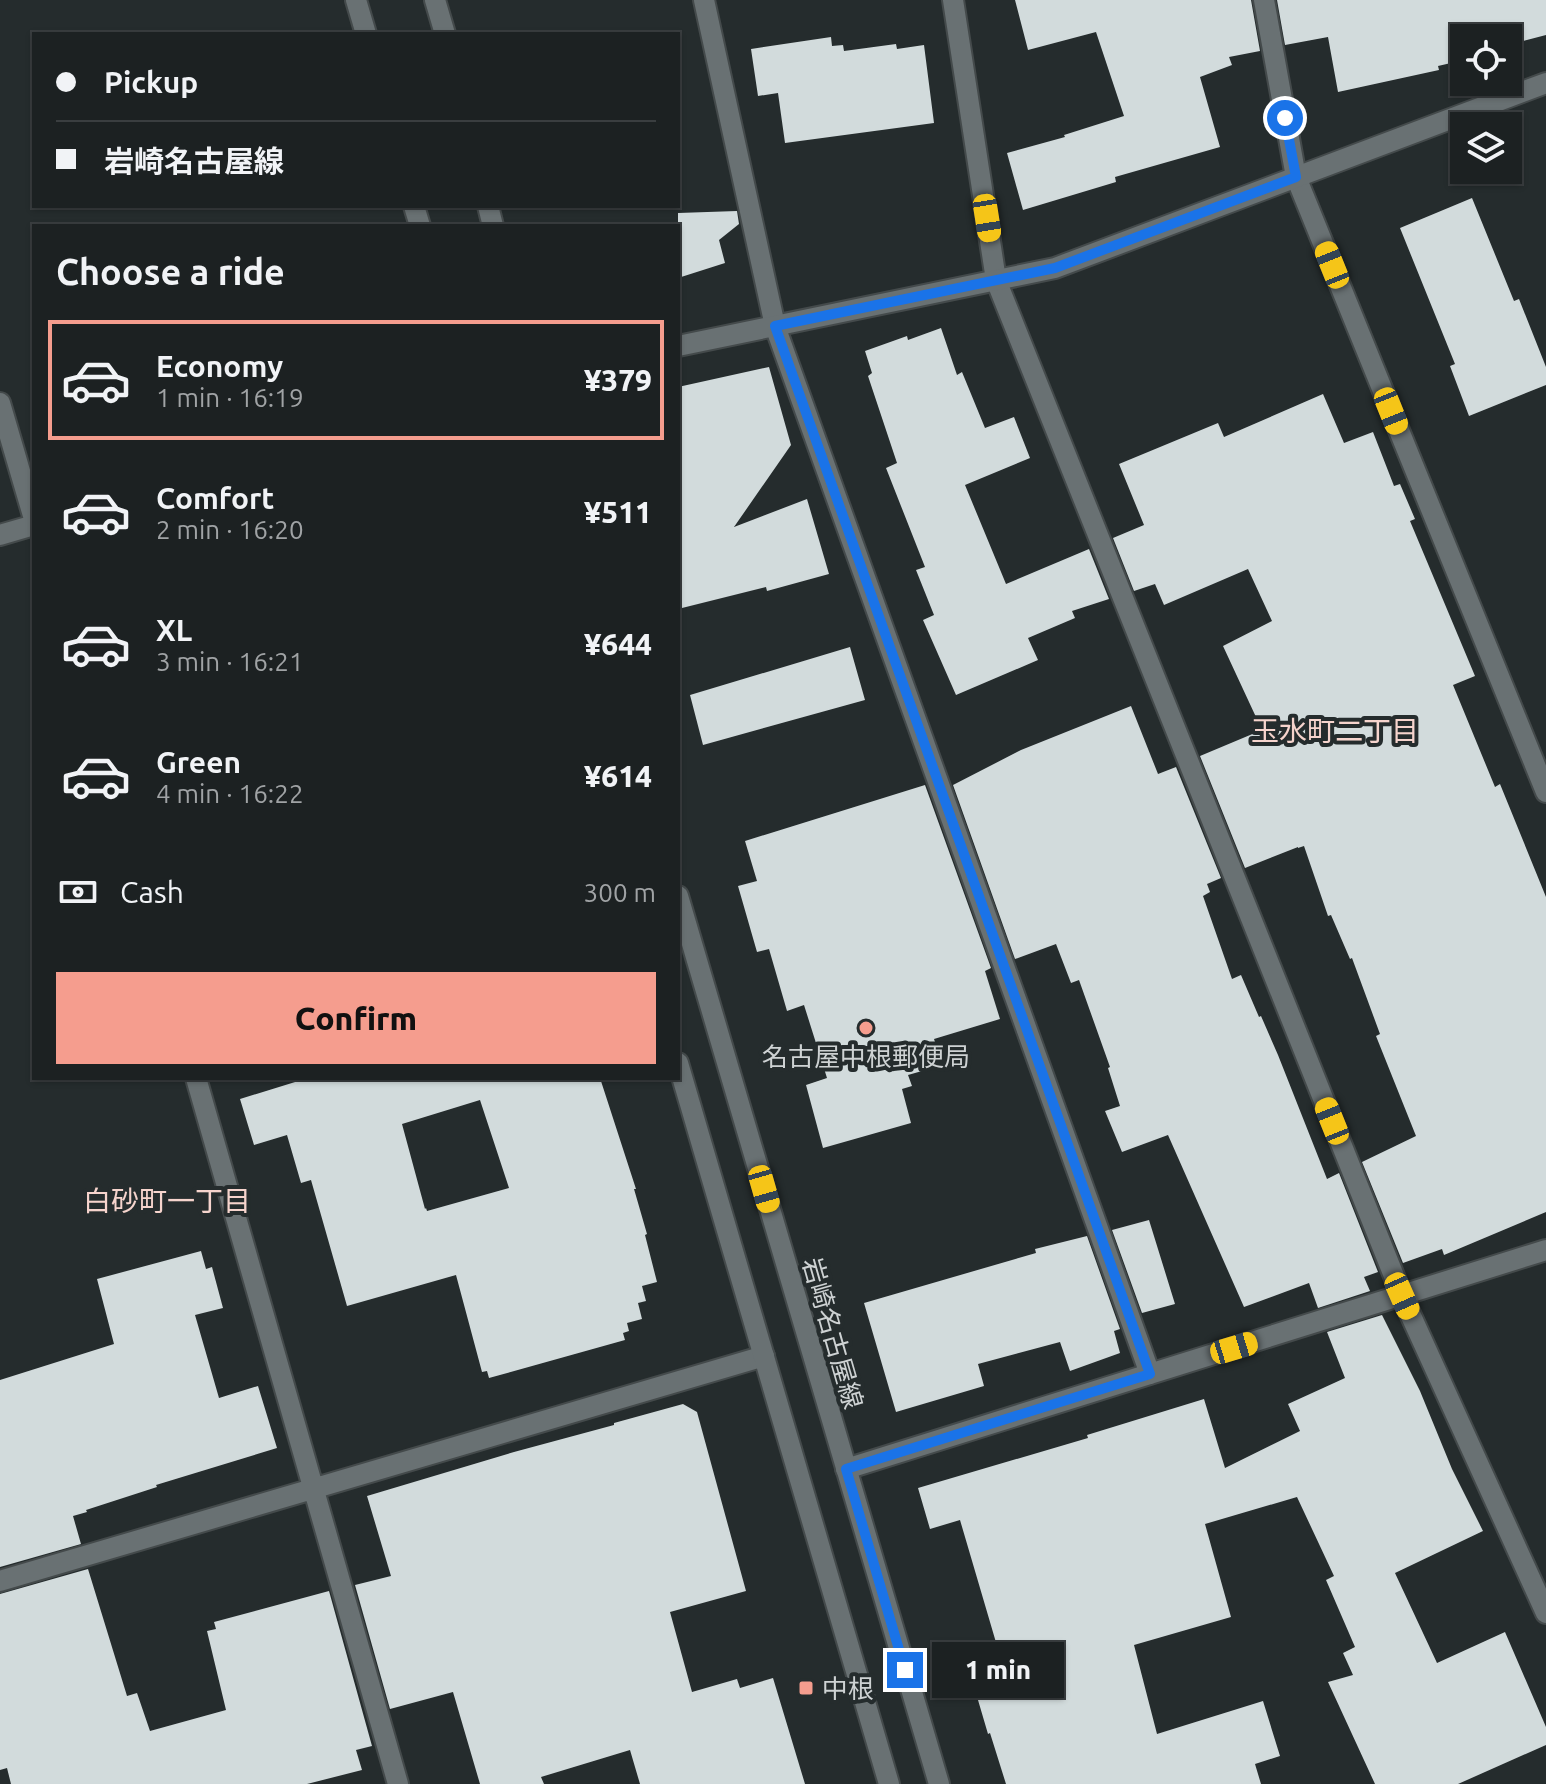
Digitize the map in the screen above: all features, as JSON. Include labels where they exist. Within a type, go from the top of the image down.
[{"type":"street","points":[[356,0],[365,32]]},
{"type":"street","points":[[435,0],[444,32]]},
{"type":"street","points":[[704,0],[775,326],[1150,1374]]},
{"type":"street","points":[[953,0],[996,280],[1402,1296],[1546,1613]]},
{"type":"street","points":[[1264,0],[1296,177],[1546,792]]},
{"type":"street","points":[[680,346],[1055,268],[1546,83]]},
{"type":"street","points":[[0,403],[32,515]]},
{"type":"street","points":[[0,535],[32,523]]},
{"type":"street","name":"岩崎名古屋線","points":[[680,903],[939,1784]]},
{"type":"street","points":[[680,1070],[889,1784]]},
{"type":"street","points":[[197,1080],[398,1784]]},
{"type":"street","points":[[846,1469],[1546,1250]]},
{"type":"street","points":[[0,1581],[764,1356]]},
{"type":"building","points":[[1015,0],[1251,0],[1260,51],[1229,57],[1232,65],[1200,77],[1220,147],[1115,177],[1116,182],[1023,210],[1007,153],[1124,116],[1096,32],[1028,50]]},
{"type":"building","points":[[1277,0],[1546,0],[1546,35],[1522,41],[1522,24],[1450,24],[1450,63],[1438,66],[1439,70],[1338,92],[1328,37],[1285,45]]},
{"type":"building","points":[[831,37],[832,46],[843,45],[844,51],[896,44],[897,49],[924,45],[934,123],[785,143],[778,93],[758,96],[751,49]]},
{"type":"building","points":[[1472,198],[1514,301],[1519,299],[1546,367],[1546,385],[1469,416],[1450,366],[1455,364],[1400,228]]},
{"type":"building","points":[[737,211],[739,224],[719,240],[725,263],[680,277],[678,213]]},
{"type":"building","points":[[941,328],[957,375],[962,372],[985,428],[1014,417],[1030,458],[965,485],[1006,584],[1089,549],[1109,599],[1072,611],[1075,618],[1028,638],[1038,660],[956,695],[923,620],[934,615],[916,570],[925,567],[886,468],[897,463],[868,376],[872,373],[865,351]]},
{"type":"building","points":[[769,367],[791,445],[734,527],[807,499],[829,574],[767,591],[766,587],[680,608],[680,387]]},
{"type":"building","points":[[1323,394],[1344,443],[1373,432],[1394,486],[1400,484],[1415,519],[1410,521],[1475,676],[1453,685],[1495,787],[1500,784],[1546,897],[1546,1212],[1444,1255],[1442,1249],[1403,1263],[1362,1162],[1416,1136],[1376,1036],[1380,1034],[1352,958],[1331,915],[1328,916],[1304,846],[1245,868],[1200,756],[1262,730],[1223,646],[1272,621],[1248,569],[1164,605],[1155,584],[1134,591],[1113,538],[1144,525],[1119,464],[1218,423],[1224,437]]},
{"type":"building","points":[[850,647],[865,700],[703,745],[690,695]]},
{"type":"building","points":[[1131,706],[1158,774],[1176,767],[1221,878],[1207,884],[1210,892],[1203,896],[1232,979],[1241,975],[1261,1016],[1327,1179],[1339,1173],[1378,1272],[1364,1277],[1370,1291],[1318,1308],[1309,1283],[1244,1307],[1168,1135],[1122,1152],[1105,1111],[1120,1106],[1110,1067],[1079,980],[1071,983],[1056,944],[1015,959],[953,785],[1021,750]]},
{"type":"building","points":[[925,785],[991,968],[985,971],[1000,1019],[934,1039],[941,1060],[920,1065],[922,1071],[908,1075],[912,1086],[902,1089],[911,1123],[823,1148],[806,1085],[827,1078],[804,1005],[787,1011],[769,949],[757,952],[738,886],[757,881],[745,841]]},
{"type":"building","points":[[302,1080],[601,1080],[636,1189],[657,1282],[642,1286],[646,1301],[638,1303],[642,1319],[627,1323],[629,1331],[623,1333],[625,1340],[489,1378],[487,1371],[482,1372],[456,1275],[347,1306],[311,1180],[301,1183],[287,1135],[254,1145],[240,1099]],"holes":[[[480,1100],[509,1188],[427,1211],[402,1124]]]},
{"type":"building","points":[[1149,1220],[1175,1304],[1142,1313],[1112,1230]]},
{"type":"building","points":[[1087,1236],[1120,1329],[1114,1331],[1120,1353],[1070,1371],[1060,1342],[978,1364],[984,1386],[896,1412],[864,1303],[1036,1253],[1035,1249]]},
{"type":"building","points":[[201,1251],[206,1269],[212,1267],[223,1308],[195,1315],[219,1398],[258,1386],[277,1448],[86,1510],[73,1516],[81,1544],[0,1567],[0,1380],[114,1344],[97,1279]]},
{"type":"building","points":[[1382,1315],[1483,1531],[1395,1573],[1437,1663],[1505,1632],[1546,1727],[1546,1745],[1458,1784],[1375,1784],[1328,1682],[1353,1675],[1343,1653],[1355,1647],[1326,1580],[1334,1576],[1297,1497],[1205,1524],[1231,1617],[1134,1645],[1157,1734],[1263,1701],[1280,1756],[1255,1764],[1261,1784],[1006,1784],[973,1683],[1005,1673],[960,1520],[930,1529],[918,1488],[1088,1438],[1087,1435],[1204,1399],[1225,1468],[1300,1431],[1288,1404],[1345,1378],[1327,1332]]},
{"type":"building","points":[[683,1404],[697,1412],[746,1591],[670,1612],[692,1692],[737,1679],[740,1688],[773,1678],[805,1784],[640,1784],[630,1750],[541,1777],[544,1784],[480,1784],[453,1692],[390,1709],[355,1585],[391,1576],[367,1496]]},
{"type":"building","points":[[88,1569],[127,1696],[137,1693],[150,1731],[226,1710],[207,1631],[216,1629],[214,1622],[329,1591],[372,1746],[356,1750],[362,1770],[307,1784],[11,1784],[7,1768],[0,1770],[0,1594]]},
{"type":"place","name":"名古屋中根郵便局","points":[[866,1028]]},
{"type":"place","name":"中根","points":[[806,1688]]},
{"type":"district","name":"玉水町二丁目","points":[[1335,730]]},
{"type":"district","name":"白砂町一丁目","points":[[167,1200]]},
{"type":"route","points":[[905,1670],[846,1469],[1150,1374],[775,326],[1055,268],[1296,177],[1285,118]]}]
